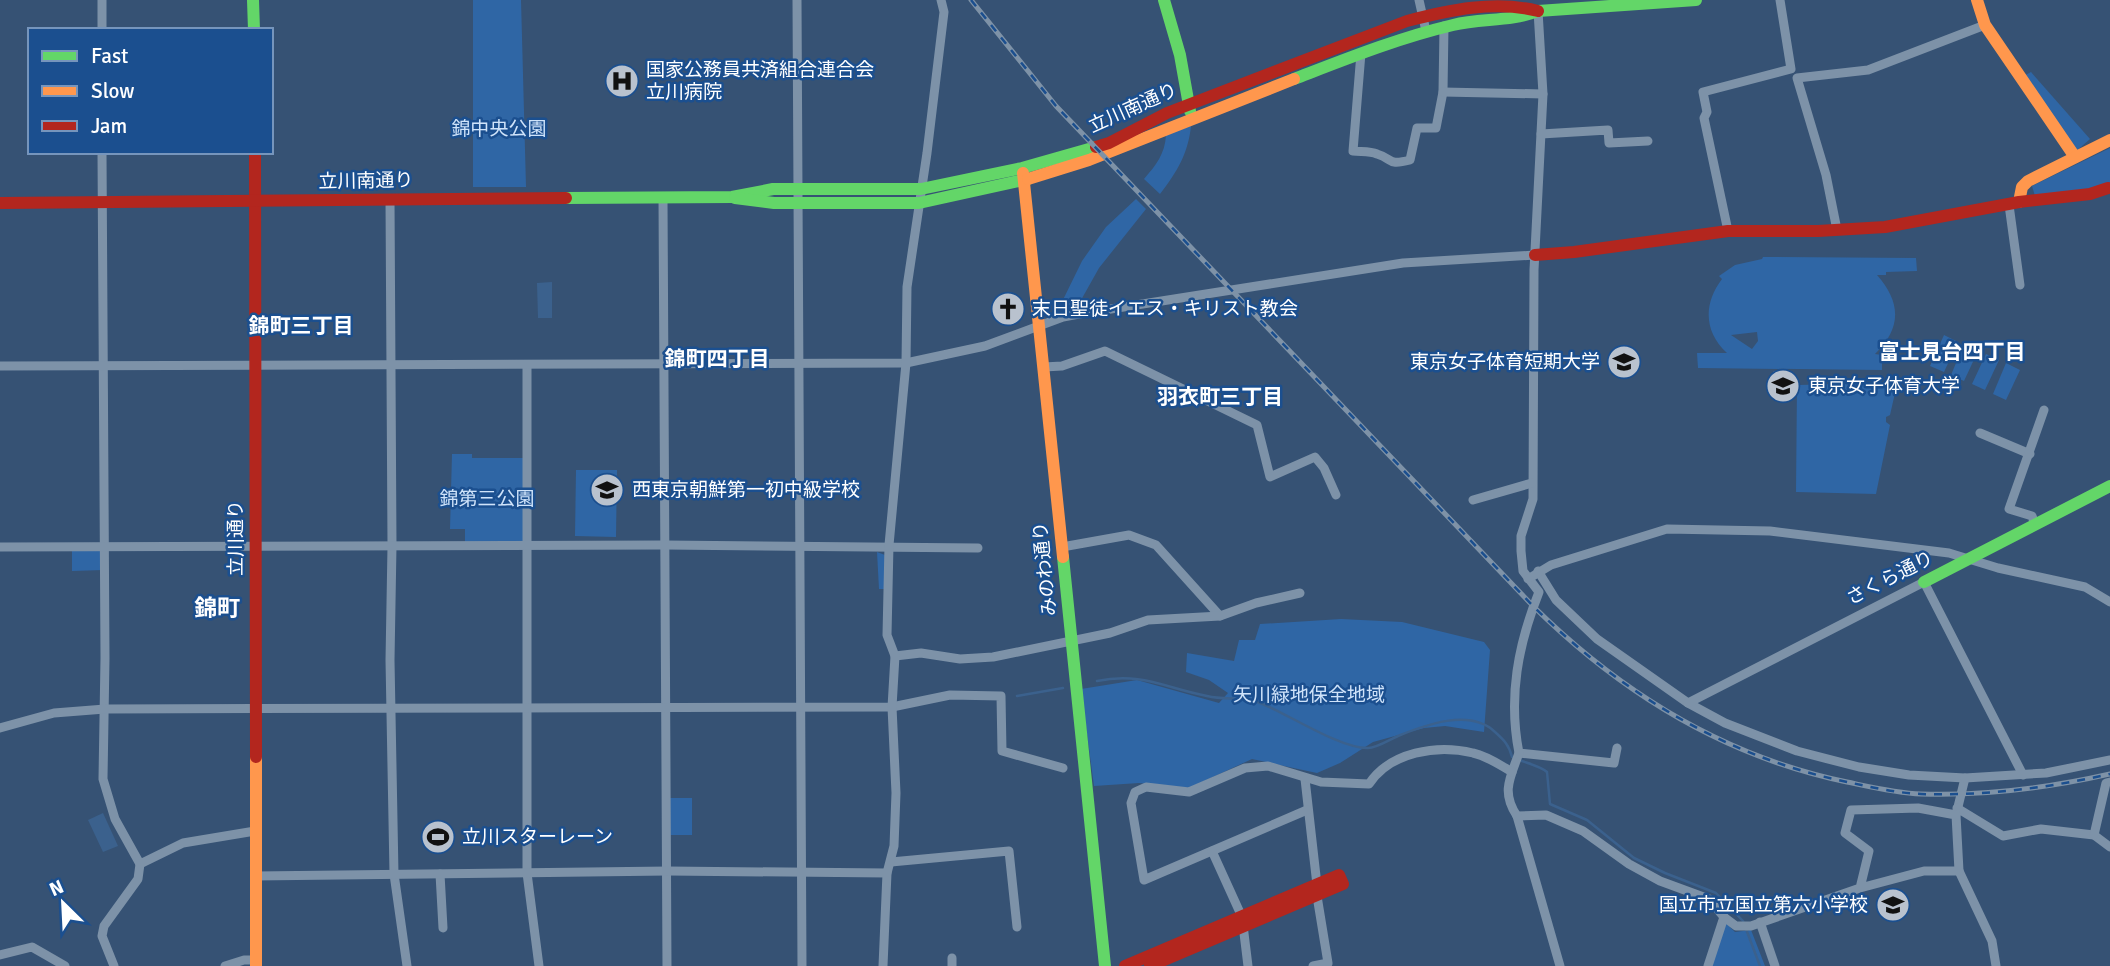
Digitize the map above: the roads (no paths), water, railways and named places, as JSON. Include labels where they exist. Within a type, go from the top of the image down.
[{"type":"street","points":[[102,0],[102,28]]},
{"type":"street","points":[[253,0],[254,28]]},
{"type":"street","points":[[797,0],[802,966]]},
{"type":"street","points":[[883,966],[887,873],[894,846],[896,793],[892,707],[895,656],[887,635],[889,545],[906,363],[907,287],[944,12],[941,0]]},
{"type":"street","points":[[1164,0],[1182,64],[1192,118]]},
{"type":"street","points":[[1419,0],[1426,31]]},
{"type":"street","name":"立川南通り","points":[[0,203],[732,197],[773,189],[921,188],[1023,174],[1109,143],[1188,104],[1356,39],[1454,5],[1539,6],[1696,0]]},
{"type":"street","points":[[1727,231],[1704,118],[1707,112],[1703,92],[1791,69],[1780,0]]},
{"type":"street","points":[[1977,0],[1985,25],[2075,157]]},
{"type":"street","points":[[1539,6],[1543,94],[1535,255],[1533,499],[1521,536],[1521,563],[1528,579],[1539,592],[1521,640],[1514,684],[1514,719],[1519,753],[1508,783],[1508,803],[1517,816],[1560,966]]},
{"type":"street","name":"立川南通り","points":[[732,197],[753,202],[798,204],[919,203],[1023,174],[1089,160],[1361,53],[1444,26],[1521,18],[1539,6]]},
{"type":"street","points":[[1837,230],[1826,175],[1797,78],[1868,70],[1985,25]]},
{"type":"street","points":[[1361,53],[1353,151],[1378,154],[1387,161],[1398,163],[1410,160],[1417,128],[1436,128],[1443,92],[1444,26]]},
{"type":"street","points":[[1443,92],[1543,94]]},
{"type":"street","points":[[1541,134],[1608,130],[1609,143],[1648,141]]},
{"type":"street","points":[[2020,285],[2014,203],[2022,187],[2028,181],[2110,139]]},
{"type":"street","points":[[102,154],[105,709],[103,779],[115,819],[140,864],[138,879],[104,926],[102,936],[114,966]]},
{"type":"street","name":"立川通り","points":[[255,154],[256,963]]},
{"type":"street","name":"みのわ通り","points":[[1023,174],[1105,966]]},
{"type":"street","points":[[0,366],[906,363],[985,346],[1079,314],[1403,263],[1574,252],[1727,231],[1885,227],[2109,189]]},
{"type":"street","points":[[663,197],[667,966]]},
{"type":"street","points":[[390,199],[390,660],[394,874],[407,966]]},
{"type":"street","points":[[1044,367],[1062,366],[1105,351],[1257,425],[1270,477],[1315,457],[1324,468],[1336,495]]},
{"type":"street","points":[[527,365],[527,873],[539,966]]},
{"type":"street","points":[[2035,525],[2032,516],[2009,509],[2045,410]]},
{"type":"street","points":[[1980,433],[2030,454]]},
{"type":"street","points":[[1474,500],[1532,483]]},
{"type":"street","name":"さくら通り","points":[[1688,703],[2110,486]]},
{"type":"street","points":[[1528,579],[1551,565],[1667,529],[1770,531],[1923,550],[1969,559],[2085,587],[2110,602]]},
{"type":"street","points":[[1062,547],[1129,536],[1156,545],[1220,616]]},
{"type":"street","points":[[0,547],[889,545],[978,548]]},
{"type":"street","points":[[1538,571],[1556,600],[1597,639],[1688,703],[1750,734],[1809,754],[1881,771],[1965,778],[2046,773],[2110,760]]},
{"type":"street","points":[[1924,582],[2023,775]]},
{"type":"street","points":[[895,656],[921,653],[978,659],[1110,633],[1148,620],[1220,616],[1256,603],[1300,593]]},
{"type":"street","points":[[0,727],[54,713],[105,709],[892,707],[950,695],[1001,696],[1002,751],[1063,768]]},
{"type":"street","points":[[1519,753],[1614,762],[1617,748]]},
{"type":"street","points":[[1307,810],[1144,880],[1131,803],[1135,792],[1146,787],[1189,792],[1245,768],[1268,766],[1305,779],[1369,784],[1382,768],[1415,752],[1446,750],[1473,753],[1513,769]]},
{"type":"street","points":[[1965,778],[1957,812],[1959,871],[1992,941],[1996,966]]},
{"type":"street","points":[[1305,779],[1328,963],[1313,966]]},
{"type":"street","points":[[2094,835],[2106,783],[2110,782]]},
{"type":"street","points":[[1860,888],[1869,851],[1845,832],[1852,810],[1919,808],[1957,812],[2003,836],[2040,829],[2094,835],[2110,847]]},
{"type":"street","points":[[1517,816],[1546,814],[1583,831],[1629,864],[1660,880],[1709,899],[1724,917],[1736,926],[1756,924],[1860,888],[1924,871],[1959,871]]},
{"type":"street","points":[[140,864],[183,843],[255,831]]},
{"type":"street","points":[[891,862],[1009,851],[1017,927]]},
{"type":"street","points":[[1212,851],[1243,922],[1248,966]]},
{"type":"street","points":[[255,876],[668,871],[887,873]]},
{"type":"street","points":[[440,874],[443,928]]},
{"type":"street","points":[[1150,966],[1317,890]]},
{"type":"street","points":[[1707,966],[1724,917]]},
{"type":"street","points":[[1125,966],[1243,922]]},
{"type":"street","points":[[1756,924],[1775,966]]},
{"type":"street","points":[[0,955],[32,947],[65,966]]},
{"type":"street","points":[[225,966],[244,960],[256,963]]},
{"type":"waterway","points":[[1097,681],[1127,678],[1207,696],[1257,702],[1331,738],[1357,747],[1375,747],[1409,732],[1447,721],[1473,721],[1485,725],[1504,740],[1512,757],[1547,772],[1550,804],[1587,820],[1634,858],[1716,893],[1743,921],[1760,966]]},
{"type":"waterway","points":[[1017,696],[1063,688]]},
{"type":"railway","points":[[971,0],[1056,106],[1533,606],[1602,667],[1639,693],[1678,717],[1759,756],[1802,771],[1884,790],[1921,794],[1993,792],[2040,787],[2110,774]]},
{"type":"place","name":"国家公務員共済組合連合会 立川病院","points":[[622,81]]},
{"type":"place","name":"末日聖徒イエス・キリスト教会","points":[[1008,309]]},
{"type":"place","name":"東京女子体育短期大学","points":[[1624,362]]},
{"type":"place","name":"東京女子体育大学","points":[[1783,386]]},
{"type":"place","name":"西東京朝鮮第一初中級学校","points":[[607,490]]},
{"type":"place","name":"立川スターレーン","points":[[438,837]]},
{"type":"place","name":"国立市立国立第六小学校","points":[[1893,905]]},
{"type":"district","name":"錦町三丁目","points":[[301,326]]},
{"type":"district","name":"富士見台四丁目","points":[[1952,352]]},
{"type":"district","name":"錦町四丁目","points":[[717,359]]},
{"type":"district","name":"羽衣町三丁目","points":[[1220,397]]},
{"type":"district","name":"錦町","points":[[217,608]]},
{"type":"park label","name":"錦中央公園","points":[[499,129]]},
{"type":"park label","name":"錦第三公園","points":[[487,499]]},
{"type":"park label","name":"矢川緑地保全地域","points":[[1309,695]]}]
